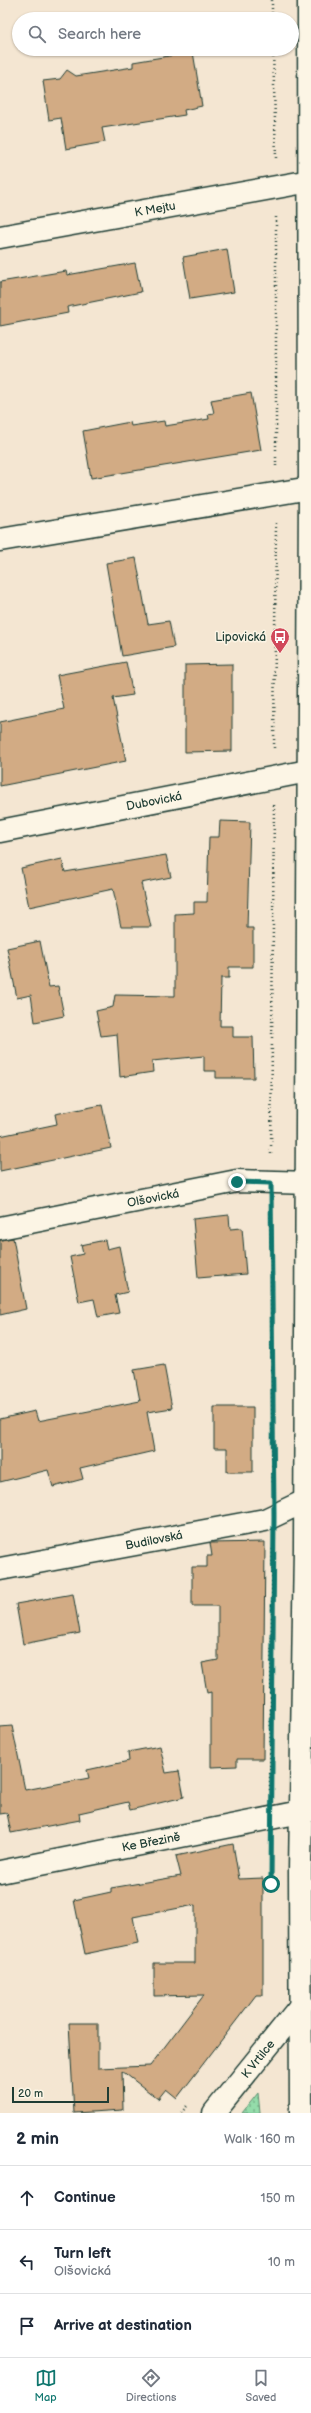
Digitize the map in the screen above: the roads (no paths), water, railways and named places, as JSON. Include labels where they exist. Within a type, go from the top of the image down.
[{"type":"street","points":[[301,2113],[306,1811],[308,1500],[310,892],[308,771],[310,488],[309,0]]},
{"type":"street","name":"K Mejtu","points":[[0,237],[310,181]]},
{"type":"street","points":[[0,540],[310,488]]},
{"type":"street","name":"Dubovická","points":[[0,831],[308,771]]},
{"type":"street","name":"Olšovická","points":[[0,1228],[237,1182],[309,1183]]},
{"type":"street","name":"Budilovská","points":[[0,1569],[265,1520],[308,1500]]},
{"type":"street","name":"Ke Březině","points":[[0,1872],[306,1811]]},
{"type":"street","name":"K Vrtilce","points":[[214,2113],[302,2004]]},
{"type":"place","name":"Lipovická","points":[[280,654]]}]
